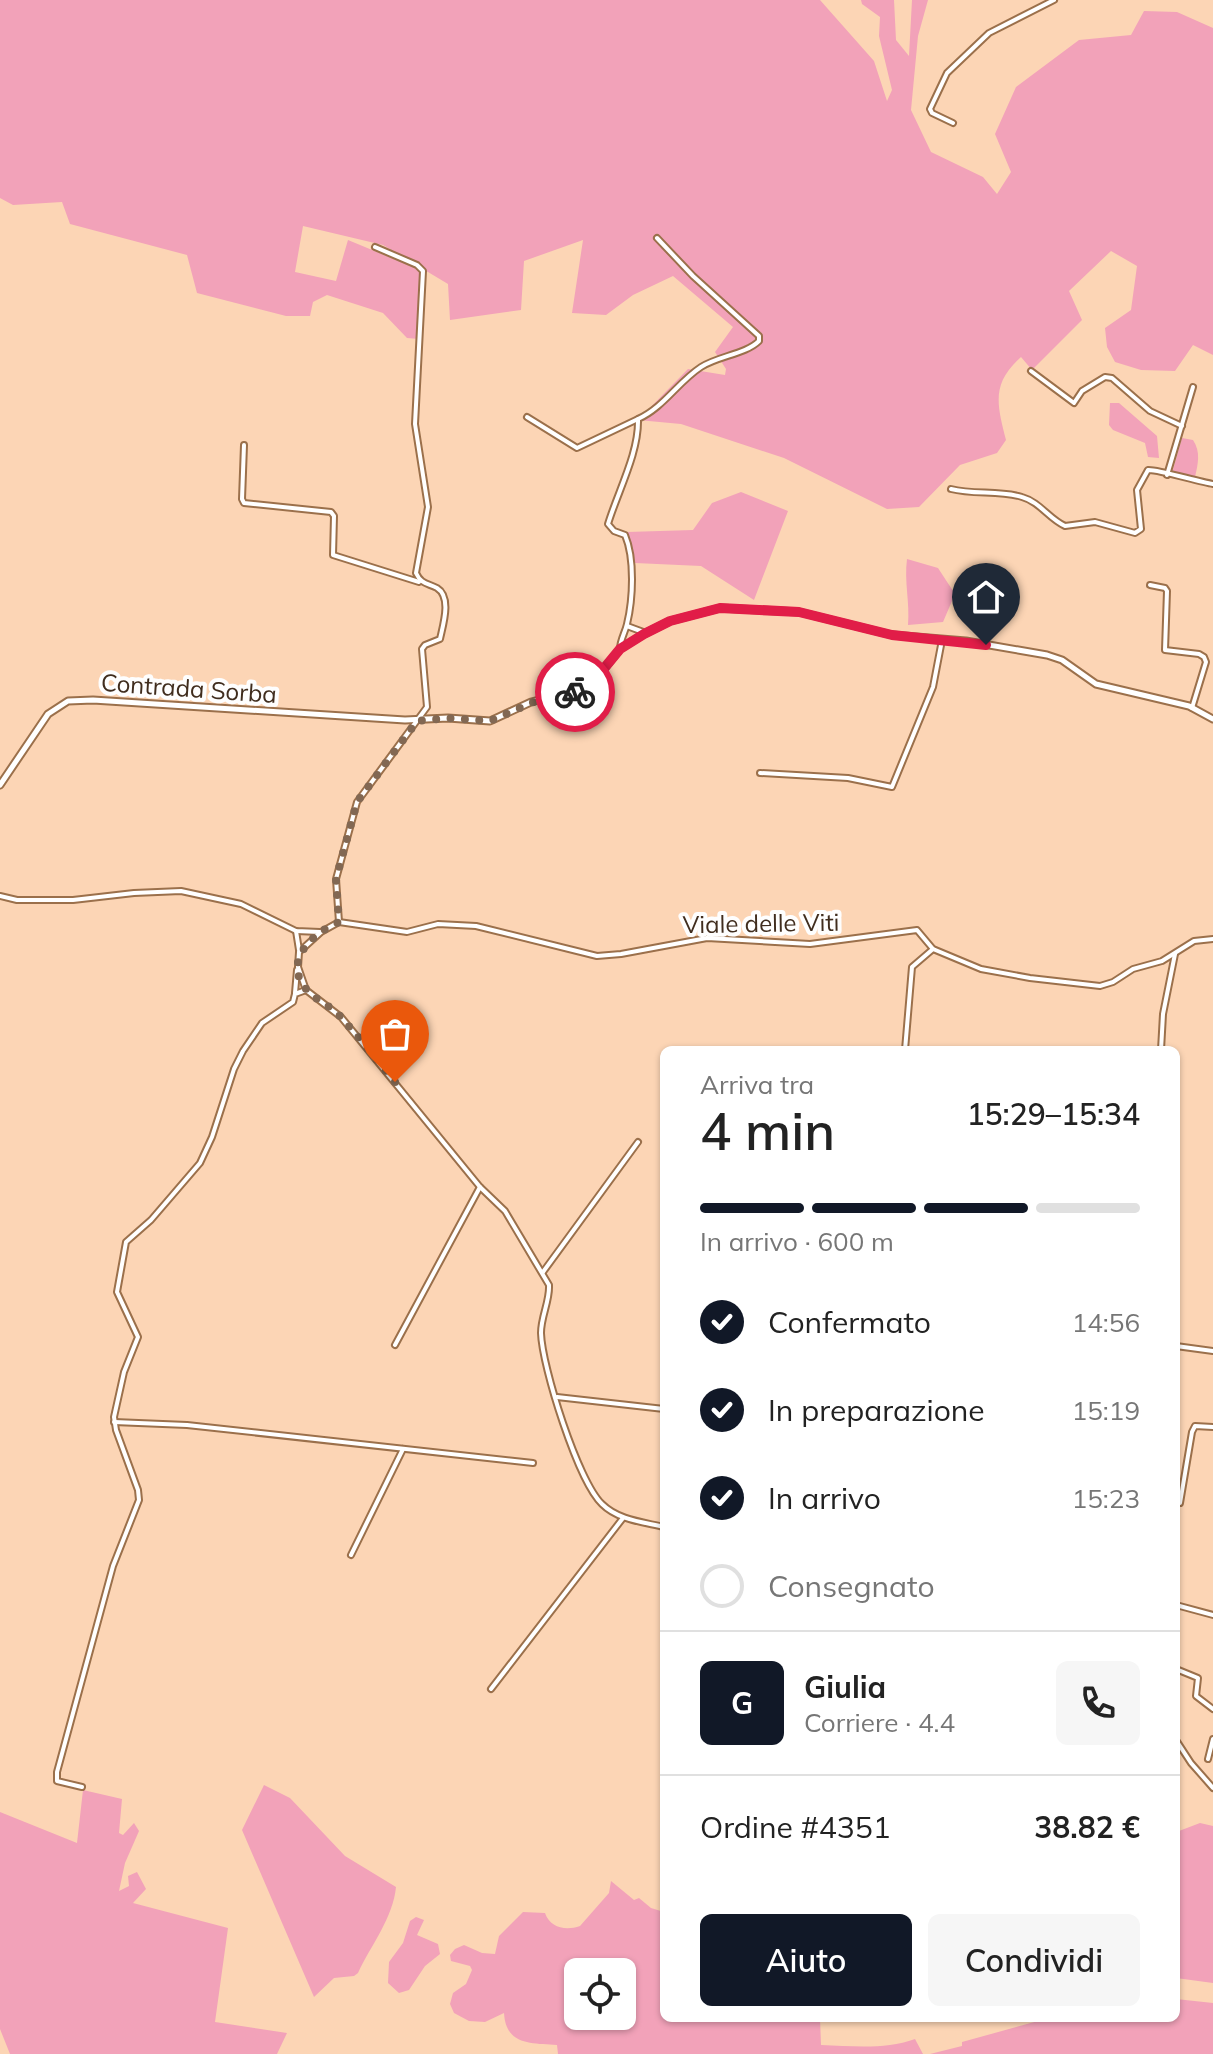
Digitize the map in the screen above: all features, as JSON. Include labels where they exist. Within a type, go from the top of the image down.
[{"type":"street","points":[[953,123],[930,109],[947,73],[989,33],[1054,0]]},
{"type":"street","points":[[527,417],[577,448],[655,410],[677,386],[703,366],[752,347],[759,341],[759,336],[749,325],[693,276],[657,238]]},
{"type":"street","points":[[375,247],[417,265],[423,271],[415,424],[428,507],[416,573],[422,582]]},
{"type":"street","points":[[1031,371],[1074,403],[1082,391],[1105,377],[1112,378],[1150,411],[1182,426]]},
{"type":"street","points":[[1167,475],[1193,387]]},
{"type":"street","points":[[620,649],[627,626],[629,544],[625,535],[614,531],[608,524],[627,465],[636,451],[638,419]]},
{"type":"street","points":[[244,445],[244,503],[331,512],[334,516],[333,555],[439,589],[445,602],[440,639],[422,649],[427,707],[357,802],[336,879],[339,922],[321,932],[299,952]]},
{"type":"street","points":[[951,489],[1020,496],[1065,526],[1095,522],[1135,533],[1141,529],[1137,490],[1148,470],[1153,468],[1167,475],[1213,484]]},
{"type":"street","points":[[1150,585],[1167,591],[1165,650],[1199,654],[1206,662],[1192,708]]},
{"type":"street","name":"Contrada Sorba","points":[[0,785],[48,714],[58,706],[76,700],[417,721],[448,718],[490,721],[543,698],[580,690],[592,683],[620,649],[646,633],[670,621],[720,608],[799,612],[892,635],[966,641],[1047,655],[1069,664],[1096,684],[1192,708],[1213,719]]},
{"type":"street","points":[[627,626],[646,633]]},
{"type":"street","points":[[760,773],[848,778],[892,787],[933,687],[942,640]]},
{"type":"street","points":[[0,896],[17,900],[73,900],[181,891],[241,904],[296,931],[321,932]]},
{"type":"street","name":"Viale delle Viti","points":[[339,922],[407,932],[438,924],[476,926],[597,956],[707,938],[810,944],[911,930],[920,933],[933,949],[981,969],[1100,986],[1133,969],[1162,961],[1194,941],[1213,939]]},
{"type":"street","points":[[82,1787],[57,1781],[57,1772],[113,1566],[140,1494],[114,1422],[120,1384],[138,1337],[117,1292],[126,1242],[151,1220],[200,1163],[243,1051],[262,1023],[293,1002],[299,952],[296,931]]},
{"type":"street","points":[[905,1046],[912,967],[933,949]]},
{"type":"street","points":[[1161,1046],[1163,1014],[1175,952]]},
{"type":"street","points":[[298,967],[306,990],[341,1017],[480,1187],[505,1211],[543,1272],[549,1289],[542,1319],[542,1344],[577,1460],[591,1491],[610,1511],[623,1518],[660,1526]]},
{"type":"street","points":[[295,994],[306,990]]},
{"type":"street","points":[[543,1272],[638,1142]]},
{"type":"street","points":[[395,1345],[480,1187]]},
{"type":"street","points":[[1180,1347],[1213,1351]]},
{"type":"street","points":[[557,1397],[660,1409]]},
{"type":"street","points":[[114,1422],[187,1425],[533,1463]]},
{"type":"street","points":[[1180,1503],[1192,1432],[1195,1426],[1213,1427]]},
{"type":"street","points":[[351,1555],[403,1449]]},
{"type":"street","points":[[491,1689],[623,1518]]},
{"type":"street","points":[[1180,1607],[1213,1615]]},
{"type":"street","points":[[1180,1671],[1198,1678],[1196,1696],[1213,1709]]},
{"type":"street","points":[[1208,1759],[1213,1739]]},
{"type":"street","points":[[1180,1746],[1213,1788]]},
{"type":"shaded area","points":[[0,0],[820,0],[874,61],[887,101],[892,90],[879,36],[880,17],[861,0],[894,0],[896,40],[909,56],[912,0],[928,0],[918,36],[911,110],[931,152],[983,177],[997,194],[1011,172],[995,134],[1016,87],[1079,40],[1131,35],[1144,11],[1177,12],[1213,28],[1213,355],[1193,345],[1175,371],[1141,370],[1115,362],[1107,347],[1105,328],[1131,310],[1137,266],[1111,251],[1069,291],[1082,320],[1032,370],[1021,357],[1005,376],[999,405],[1006,440],[997,453],[960,465],[919,507],[887,509],[784,458],[681,424],[638,420],[688,369],[725,375],[726,369],[715,352],[733,327],[673,276],[633,295],[606,315],[572,313],[583,240],[524,261],[521,310],[450,320],[448,284],[383,245],[303,226],[295,272],[336,281],[348,240],[418,269],[421,273],[419,339],[407,338],[383,313],[327,295],[313,302],[310,316],[286,316],[197,293],[187,255],[70,224],[62,202],[13,205],[0,198]]},
{"type":"shaded area","points":[[1110,403],[1119,403],[1157,436],[1159,458],[1148,457],[1145,443],[1113,430],[1109,425]]},
{"type":"shaded area","points":[[1182,438],[1193,440],[1197,449],[1195,477],[1172,473]]},
{"type":"shaded area","points":[[741,492],[788,511],[754,600],[701,566],[635,563],[627,532],[693,530],[712,503]]},
{"type":"shaded area","points":[[907,559],[938,568],[955,594],[943,622],[908,625]]},
{"type":"shaded area","points":[[264,1785],[290,1798],[345,1856],[396,1887],[386,1920],[358,1973],[334,1978],[314,1997],[242,1830]]},
{"type":"shaded area","points":[[83,1790],[122,1799],[119,1833],[123,1835],[134,1823],[139,1831],[125,1863],[119,1891],[129,1886],[128,1876],[137,1872],[146,1889],[133,1903],[228,1928],[215,2022],[287,2033],[277,2054],[10,2054],[0,2029],[0,1812],[77,1843]]},
{"type":"shaded area","points":[[1200,1823],[1213,1826],[1213,1983],[1180,1979],[1180,1831]]},
{"type":"shaded area","points":[[611,1881],[634,1900],[639,1898],[660,1911],[660,2022],[820,2022],[821,2045],[880,2046],[915,2039],[923,2054],[558,2054],[557,2045],[530,2043],[515,2037],[506,2024],[504,2013],[485,2022],[469,2021],[454,2013],[450,2004],[453,1993],[466,1984],[472,1970],[470,1966],[451,1961],[450,1955],[455,1949],[464,1945],[482,1953],[495,1954],[499,1936],[523,1912],[545,1913],[559,1927],[580,1926],[609,1893]]},
{"type":"shaded area","points":[[416,1917],[424,1920],[417,1935],[438,1944],[440,1954],[425,1966],[409,1990],[399,1993],[388,1983],[389,1962],[403,1943],[410,1921]]},
{"type":"shaded area","points":[[1180,1999],[1213,2003],[1213,2054],[930,2054],[962,2046],[962,2042],[1034,2022],[1180,2022]]},
{"type":"way so far","points":[[395,1082],[341,1017],[306,990],[298,967],[299,952],[308,942],[339,922],[336,879],[357,802],[417,721],[448,718],[490,721],[531,702],[575,692]]},
{"type":"route","points":[[575,692],[592,683],[620,649],[644,634],[670,621],[720,608],[799,612],[892,635],[986,645]]}]
